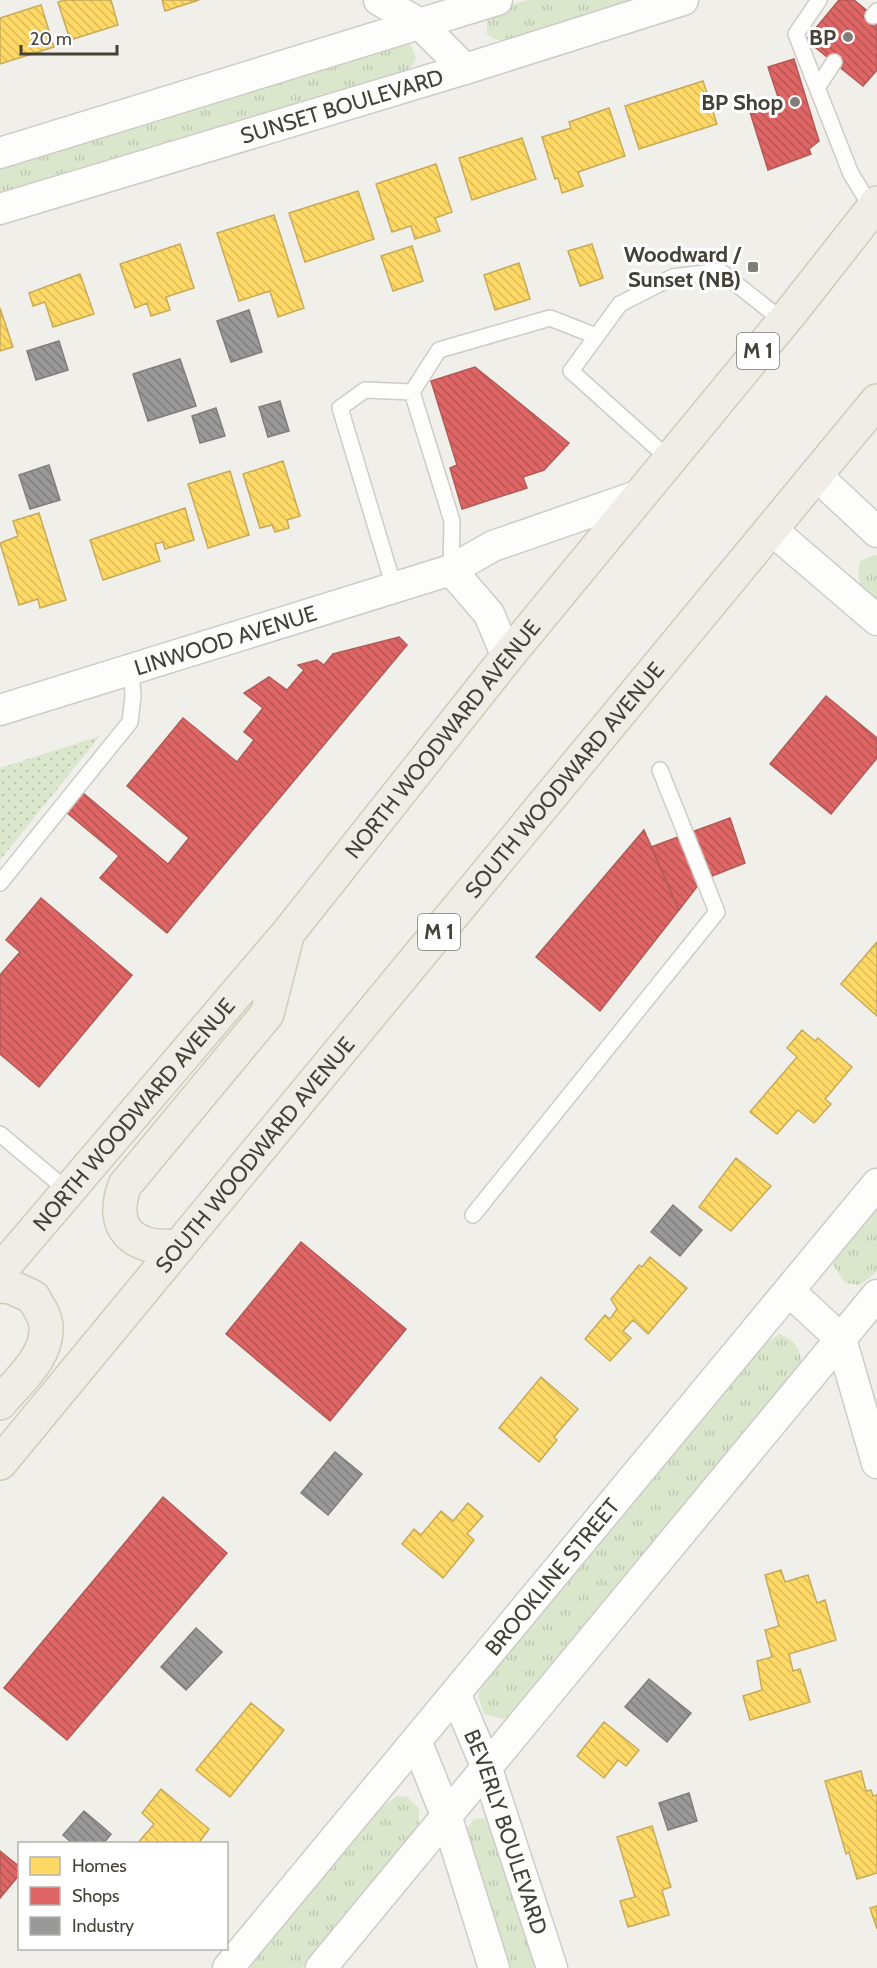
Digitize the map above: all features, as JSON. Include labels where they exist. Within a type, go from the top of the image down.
[{"type":"main road","name":"NORTH WOODWARD AVENUE","points":[[0,1272],[288,933],[507,657],[875,206]]},
{"type":"main road","name":"SOUTH WOODWARD AVENUE","points":[[0,1463],[877,401]]},
{"type":"main road","points":[[178,1246],[157,1248],[139,1242],[128,1233],[120,1218],[118,1203],[125,1185],[267,1014],[288,933]]},
{"type":"main road","points":[[0,1286],[11,1287],[33,1296],[46,1326],[44,1342],[38,1358],[0,1403]]},
{"type":"street","points":[[379,0],[420,24],[465,69]]},
{"type":"street","points":[[0,153],[497,0]]},
{"type":"street","name":"SUNSET BOULEVARD","points":[[0,209],[465,69],[683,0]]},
{"type":"street","points":[[816,475],[877,532]]},
{"type":"street","name":"LINWOOD AVENUE","points":[[0,710],[451,570],[493,546],[637,496]]},
{"type":"street","points":[[772,530],[877,620]]},
{"type":"street","points":[[451,570],[489,614],[507,657]]},
{"type":"street","name":"BROOKLINE STREET","points":[[228,1968],[417,1743],[877,1184]]},
{"type":"street","points":[[789,1291],[841,1339],[877,1463]]},
{"type":"street","points":[[321,1968],[877,1296]]},
{"type":"street","name":"BEVERLY BOULEVARD","points":[[456,1695],[486,1766],[552,1968]]},
{"type":"street","points":[[417,1743],[446,1815],[494,1968]]},
{"type":"lane","points":[[819,0],[796,34],[851,174],[875,206]]},
{"type":"lane","points":[[816,88],[834,62]]},
{"type":"lane","points":[[669,459],[570,371],[620,304],[673,277],[720,271],[783,321]]},
{"type":"lane","points":[[451,570],[452,521],[412,392],[439,350],[550,318],[596,336]]},
{"type":"lane","points":[[394,587],[340,408],[365,390],[412,392]]},
{"type":"lane","points":[[0,883],[130,722],[133,696],[131,669]]},
{"type":"lane","points":[[473,1215],[717,912],[660,770]]},
{"type":"lane","points":[[0,1134],[68,1191]]},
{"type":"green space","points":[[528,0],[639,0],[505,40],[493,39],[487,34],[487,17],[494,10]]},
{"type":"green space","points":[[401,40],[410,43],[416,58],[412,66],[404,72],[0,197],[0,163]]},
{"type":"green space","points":[[877,555],[877,602],[863,589],[859,580],[860,561]]},
{"type":"green space","points":[[100,736],[0,860],[0,768]]},
{"type":"green space","points":[[877,1204],[877,1272],[860,1285],[845,1283],[833,1265],[839,1250]]},
{"type":"green space","points":[[779,1334],[796,1345],[800,1353],[801,1364],[511,1715],[503,1719],[484,1714],[478,1696],[484,1681],[764,1345]]},
{"type":"green space","points":[[397,1796],[407,1797],[419,1808],[419,1825],[302,1968],[244,1968],[376,1810]]},
{"type":"green space","points":[[485,1818],[493,1824],[537,1968],[506,1968],[466,1837],[467,1828],[474,1819]]},
{"type":"building: Homes","points":[[111,0],[118,25],[70,40],[58,2]]},
{"type":"building: Homes","points":[[162,0],[199,0],[165,11]]},
{"type":"building: Homes","points":[[41,5],[54,47],[0,64],[0,18]]},
{"type":"building: Homes","points":[[703,81],[717,124],[639,149],[625,106]]},
{"type":"building: Homes","points":[[609,108],[625,156],[578,172],[583,186],[562,193],[558,178],[555,179],[542,137],[571,128],[569,122]]},
{"type":"building: Homes","points":[[522,138],[536,179],[472,200],[459,158]]},
{"type":"building: Homes","points":[[436,164],[452,212],[435,218],[440,231],[415,239],[411,226],[392,232],[376,184]]},
{"type":"building: Homes","points":[[358,191],[374,239],[305,262],[289,213]]},
{"type":"building: Homes","points":[[274,215],[304,308],[278,317],[270,291],[239,301],[217,233]]},
{"type":"building: Homes","points":[[180,244],[194,288],[166,297],[170,310],[151,316],[147,303],[135,308],[120,264]]},
{"type":"building: Homes","points":[[592,244],[603,278],[580,286],[568,251]]},
{"type":"building: Homes","points":[[412,246],[423,281],[393,291],[381,256]]},
{"type":"building: Homes","points":[[519,263],[530,299],[495,310],[484,275]]},
{"type":"building: Homes","points":[[80,274],[94,314],[53,327],[45,302],[33,306],[29,293]]},
{"type":"building: Homes","points":[[0,308],[13,347],[0,351]]},
{"type":"building: Homes","points":[[283,461],[300,516],[287,520],[289,528],[275,532],[272,525],[260,528],[243,474]]},
{"type":"building: Homes","points":[[230,471],[249,535],[208,548],[188,484]]},
{"type":"building: Homes","points":[[185,508],[194,540],[165,549],[163,542],[155,544],[160,561],[103,580],[90,540]]},
{"type":"building: Homes","points":[[39,513],[66,600],[40,608],[38,599],[19,605],[0,543],[18,536],[13,521]]},
{"type":"building: Homes","points":[[877,942],[877,1016],[841,984]]},
{"type":"building: Homes","points":[[802,1030],[815,1041],[818,1038],[852,1067],[825,1099],[831,1104],[814,1123],[798,1110],[777,1134],[750,1112],[797,1057],[787,1048]]},
{"type":"building: Homes","points":[[736,1158],[771,1186],[731,1231],[699,1207]]},
{"type":"building: Homes","points":[[650,1257],[687,1288],[648,1334],[633,1320],[623,1331],[631,1338],[610,1361],[585,1339],[605,1315],[610,1319],[617,1309],[611,1299],[639,1265],[642,1267]]},
{"type":"building: Homes","points":[[541,1377],[578,1409],[554,1437],[557,1440],[539,1462],[499,1428]]},
{"type":"building: Homes","points":[[468,1503],[483,1516],[467,1534],[474,1540],[443,1578],[402,1544],[414,1529],[421,1535],[441,1511],[453,1521]]},
{"type":"building: Homes","points":[[781,1570],[785,1582],[808,1575],[817,1603],[825,1600],[836,1640],[789,1654],[793,1671],[800,1669],[810,1702],[750,1720],[743,1696],[762,1690],[757,1661],[772,1657],[765,1630],[779,1626],[765,1575]]},
{"type":"building: Homes","points":[[251,1703],[284,1730],[230,1797],[196,1770]]},
{"type":"building: Homes","points":[[604,1722],[639,1750],[626,1766],[618,1760],[604,1778],[577,1756]]},
{"type":"building: Homes","points":[[861,1771],[866,1791],[871,1790],[873,1796],[877,1795],[877,1873],[857,1879],[849,1852],[846,1854],[825,1781]]},
{"type":"building: Homes","points":[[161,1789],[209,1829],[199,1842],[139,1842],[154,1824],[142,1813]]},
{"type":"building: Homes","points":[[652,1826],[671,1887],[662,1890],[669,1915],[628,1927],[620,1901],[635,1897],[617,1837]]},
{"type":"building: Homes","points":[[877,1906],[877,1929],[870,1908]]},
{"type":"building: Shops","points":[[839,0],[854,0],[877,19],[877,70],[863,86],[806,40]]},
{"type":"building: Shops","points":[[794,59],[819,141],[809,149],[811,154],[768,170],[750,112],[780,103],[768,67]]},
{"type":"building: Shops","points":[[475,367],[569,443],[544,470],[523,477],[527,488],[462,509],[450,468],[457,465],[431,381]]},
{"type":"building: Shops","points":[[399,637],[407,645],[167,933],[100,878],[119,856],[66,812],[83,793],[168,864],[189,838],[127,786],[183,718],[237,762],[254,740],[244,732],[263,708],[244,693],[269,677],[287,690],[304,670],[298,665],[317,660],[324,665],[333,654]]},
{"type":"building: Shops","points":[[826,696],[877,738],[877,758],[831,814],[770,764]]},
{"type":"building: Shops","points":[[730,818],[745,863],[702,880],[679,910],[651,847]]},
{"type":"building: Shops","points":[[644,830],[679,910],[600,1011],[536,957]]},
{"type":"building: Shops","points":[[41,898],[132,975],[39,1087],[0,1054],[0,975],[20,952],[6,940]]},
{"type":"building: Shops","points":[[301,1242],[406,1329],[330,1421],[226,1334]]},
{"type":"building: Shops","points":[[163,1497],[227,1553],[67,1740],[4,1688]]},
{"type":"building: Shops","points":[[0,1851],[18,1865],[18,1876],[0,1898]]},
{"type":"building: Industry","points":[[249,310],[262,352],[231,362],[217,321]]},
{"type":"building: Industry","points":[[59,341],[68,370],[36,380],[27,351]]},
{"type":"building: Industry","points":[[180,359],[196,406],[148,421],[133,374]]},
{"type":"building: Industry","points":[[280,401],[289,431],[268,437],[259,407]]},
{"type":"building: Industry","points":[[216,408],[225,436],[200,443],[192,416]]},
{"type":"building: Industry","points":[[49,465],[60,500],[30,509],[19,475]]},
{"type":"building: Industry","points":[[673,1205],[702,1230],[680,1256],[651,1232]]},
{"type":"building: Industry","points":[[335,1452],[362,1474],[328,1515],[301,1493]]},
{"type":"building: Industry","points":[[196,1628],[222,1652],[186,1690],[161,1667]]},
{"type":"building: Industry","points":[[649,1679],[691,1713],[667,1742],[625,1707]]},
{"type":"building: Industry","points":[[689,1793],[697,1821],[668,1830],[659,1803]]},
{"type":"building: Industry","points":[[84,1811],[111,1834],[105,1842],[71,1842],[63,1835]]},
{"type":"place","name":"BP","points":[[848,37]]},
{"type":"place","name":"BP Shop","points":[[795,102]]},
{"type":"place","name":"Woodward / Sunset (NB)","points":[[753,267]]}]
